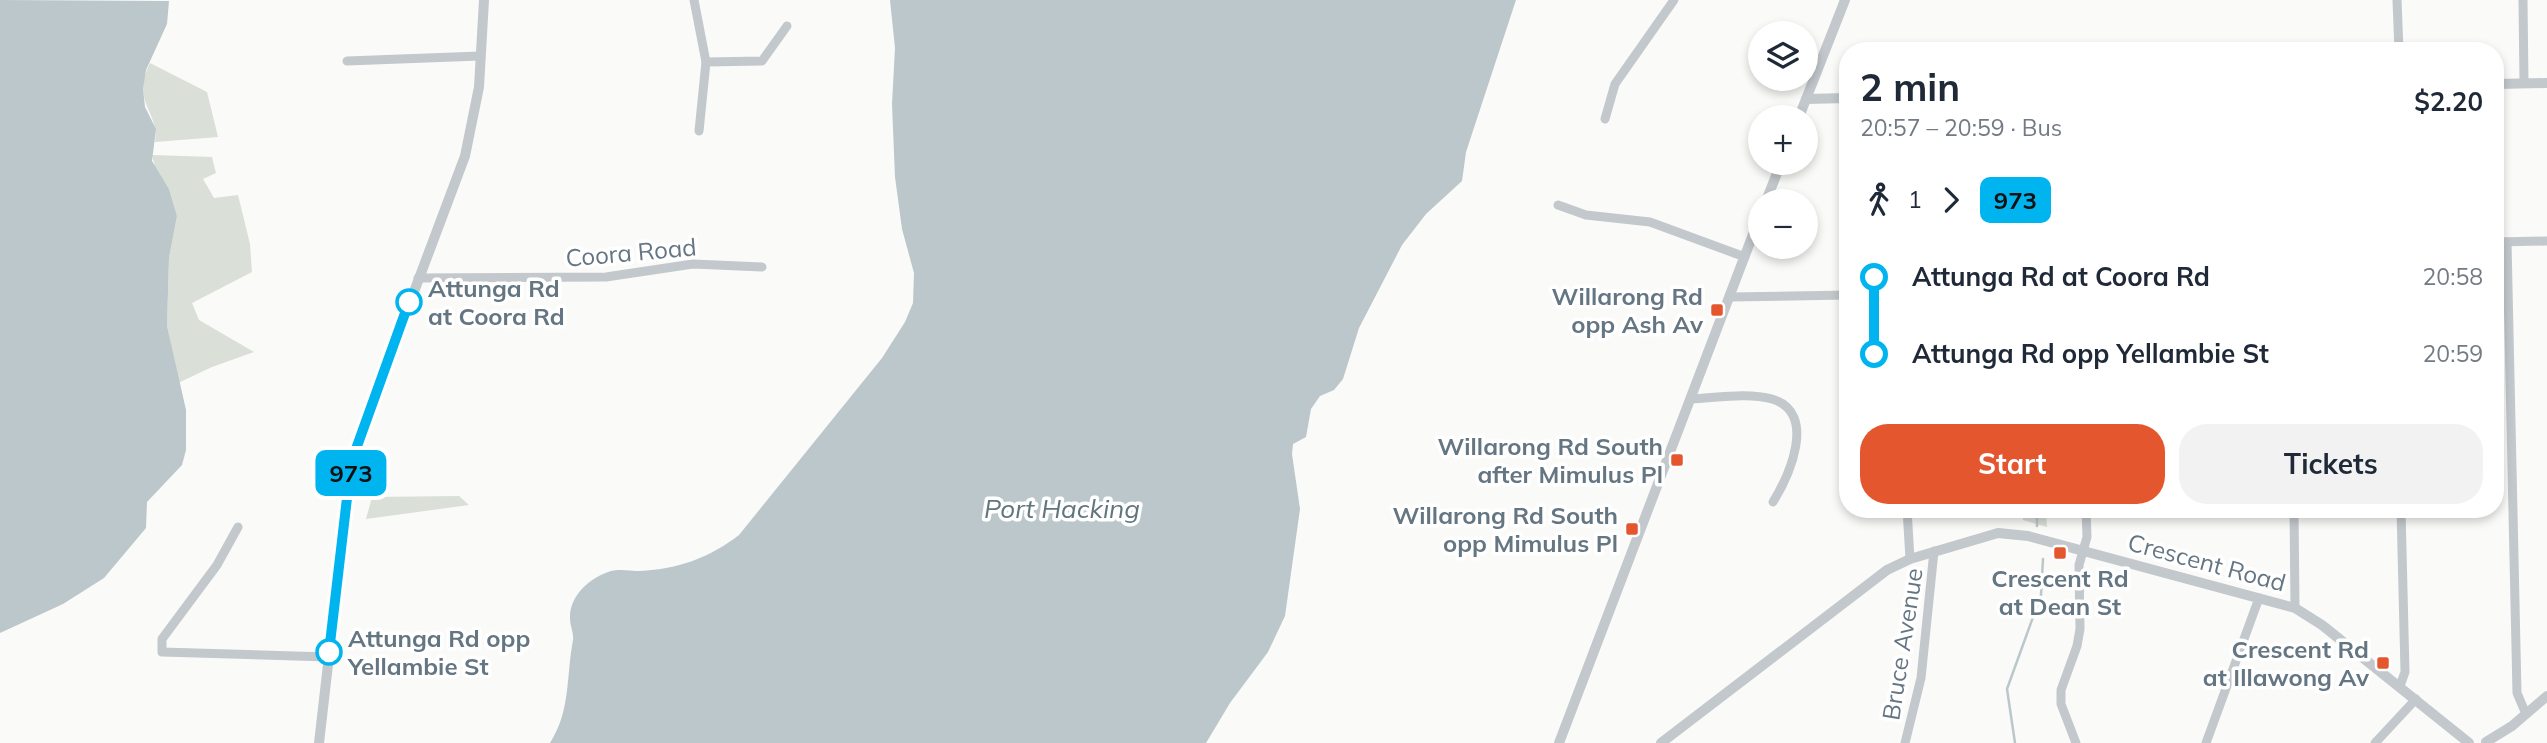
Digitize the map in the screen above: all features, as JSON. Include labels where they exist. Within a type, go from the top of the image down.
[{"type":"street","points":[[319,743],[343,523],[354,460],[418,278],[465,156],[477,104],[484,0]]},
{"type":"street","points":[[694,0],[706,62],[699,131]]},
{"type":"street","points":[[1605,119],[1615,84],[1674,0]]},
{"type":"street","points":[[1804,105],[1845,0]]},
{"type":"street","points":[[2397,0],[2399,42]]},
{"type":"street","points":[[2523,0],[2524,83]]},
{"type":"street","points":[[706,62],[762,61],[787,26]]},
{"type":"street","points":[[347,61],[480,56]]},
{"type":"street","points":[[2504,84],[2547,83]]},
{"type":"street","points":[[1806,99],[1839,98]]},
{"type":"street","points":[[1558,205],[1586,215],[1650,222],[1745,257]]},
{"type":"street","points":[[2526,714],[2517,693],[2507,242],[2547,241]]},
{"type":"street","points":[[1559,743],[1748,249]]},
{"type":"street","name":"Coora Road","points":[[418,278],[606,277],[693,264],[762,267]]},
{"type":"street","points":[[1730,297],[1839,295]]},
{"type":"street","points":[[1691,399],[1769,398],[1785,406],[1793,419],[1794,459],[1773,502]]},
{"type":"street","points":[[1908,518],[1910,559]]},
{"type":"street","points":[[2076,743],[2061,704],[2061,690],[2077,646],[2079,565],[2087,537],[2086,518]]},
{"type":"street","points":[[2294,518],[2295,608]]},
{"type":"street","points":[[2400,686],[2405,672],[2401,518]]},
{"type":"street","points":[[238,527],[217,565],[164,636],[162,652],[328,657]]},
{"type":"street","name":"Crescent Road","points":[[1661,743],[1887,570],[1934,551],[2006,532],[2083,550],[2295,608],[2315,619],[2469,743]]},
{"type":"street","name":"Bruce Avenue","points":[[1905,743],[1921,678],[1934,551]]},
{"type":"street","points":[[2206,743],[2259,598]]},
{"type":"street","points":[[2474,743],[2486,743],[2547,696]]},
{"type":"street","points":[[2375,743],[2416,699]]},
{"type":"shaded area","points":[[150,63],[207,92],[218,137],[155,142],[154,123],[143,88]]},
{"type":"shaded area","points":[[152,155],[212,157],[216,173],[203,179],[214,198],[238,195],[250,244],[252,272],[192,303],[199,320],[254,352],[178,383],[167,326],[169,258],[177,216],[169,189],[155,167]]},
{"type":"shaded area","points":[[459,496],[469,505],[366,519],[372,497]]},
{"type":"shaded area","points":[[2046,518],[2047,527],[2023,520]]},
{"type":"water","points":[[0,0],[169,1],[167,24],[146,70],[143,89],[145,107],[156,129],[152,161],[169,189],[177,216],[169,258],[167,326],[186,410],[186,450],[182,465],[147,502],[146,528],[104,578],[63,604],[0,633]]},
{"type":"water","name":"Port Hacking","points":[[890,0],[1516,0],[1466,152],[1462,181],[1426,214],[1402,245],[1359,328],[1343,379],[1334,390],[1320,396],[1311,409],[1306,437],[1293,444],[1300,509],[1285,616],[1268,652],[1230,703],[1206,743],[550,743],[565,706],[573,640],[571,611],[581,590],[593,579],[612,571],[654,570],[692,561],[739,535],[882,358],[905,322],[913,303],[914,273],[902,229],[895,177],[892,104],[895,48]]},
{"type":"waterway","points":[[2037,518],[2037,526]]},
{"type":"waterway","points":[[2015,743],[2007,689],[2041,595],[2043,559]]},
{"type":"bus line","name":"973","points":[[329,652],[343,523],[356,449],[409,302]]},
{"type":"place","name":"Attunga Rd at Coora Rd","points":[[409,302]]},
{"type":"place","name":"Willarong Rd opp Ash Av","points":[[1717,310]]},
{"type":"place","name":"Willarong Rd South after Mimulus Pl","points":[[1677,460]]},
{"type":"place","name":"Willarong Rd South opp Mimulus Pl","points":[[1632,529]]},
{"type":"place","name":"Crescent Rd at Dean St","points":[[2060,553]]},
{"type":"place","name":"Attunga Rd opp Yellambie St","points":[[329,652]]},
{"type":"place","name":"Crescent Rd at Illawong Av","points":[[2383,663]]}]
